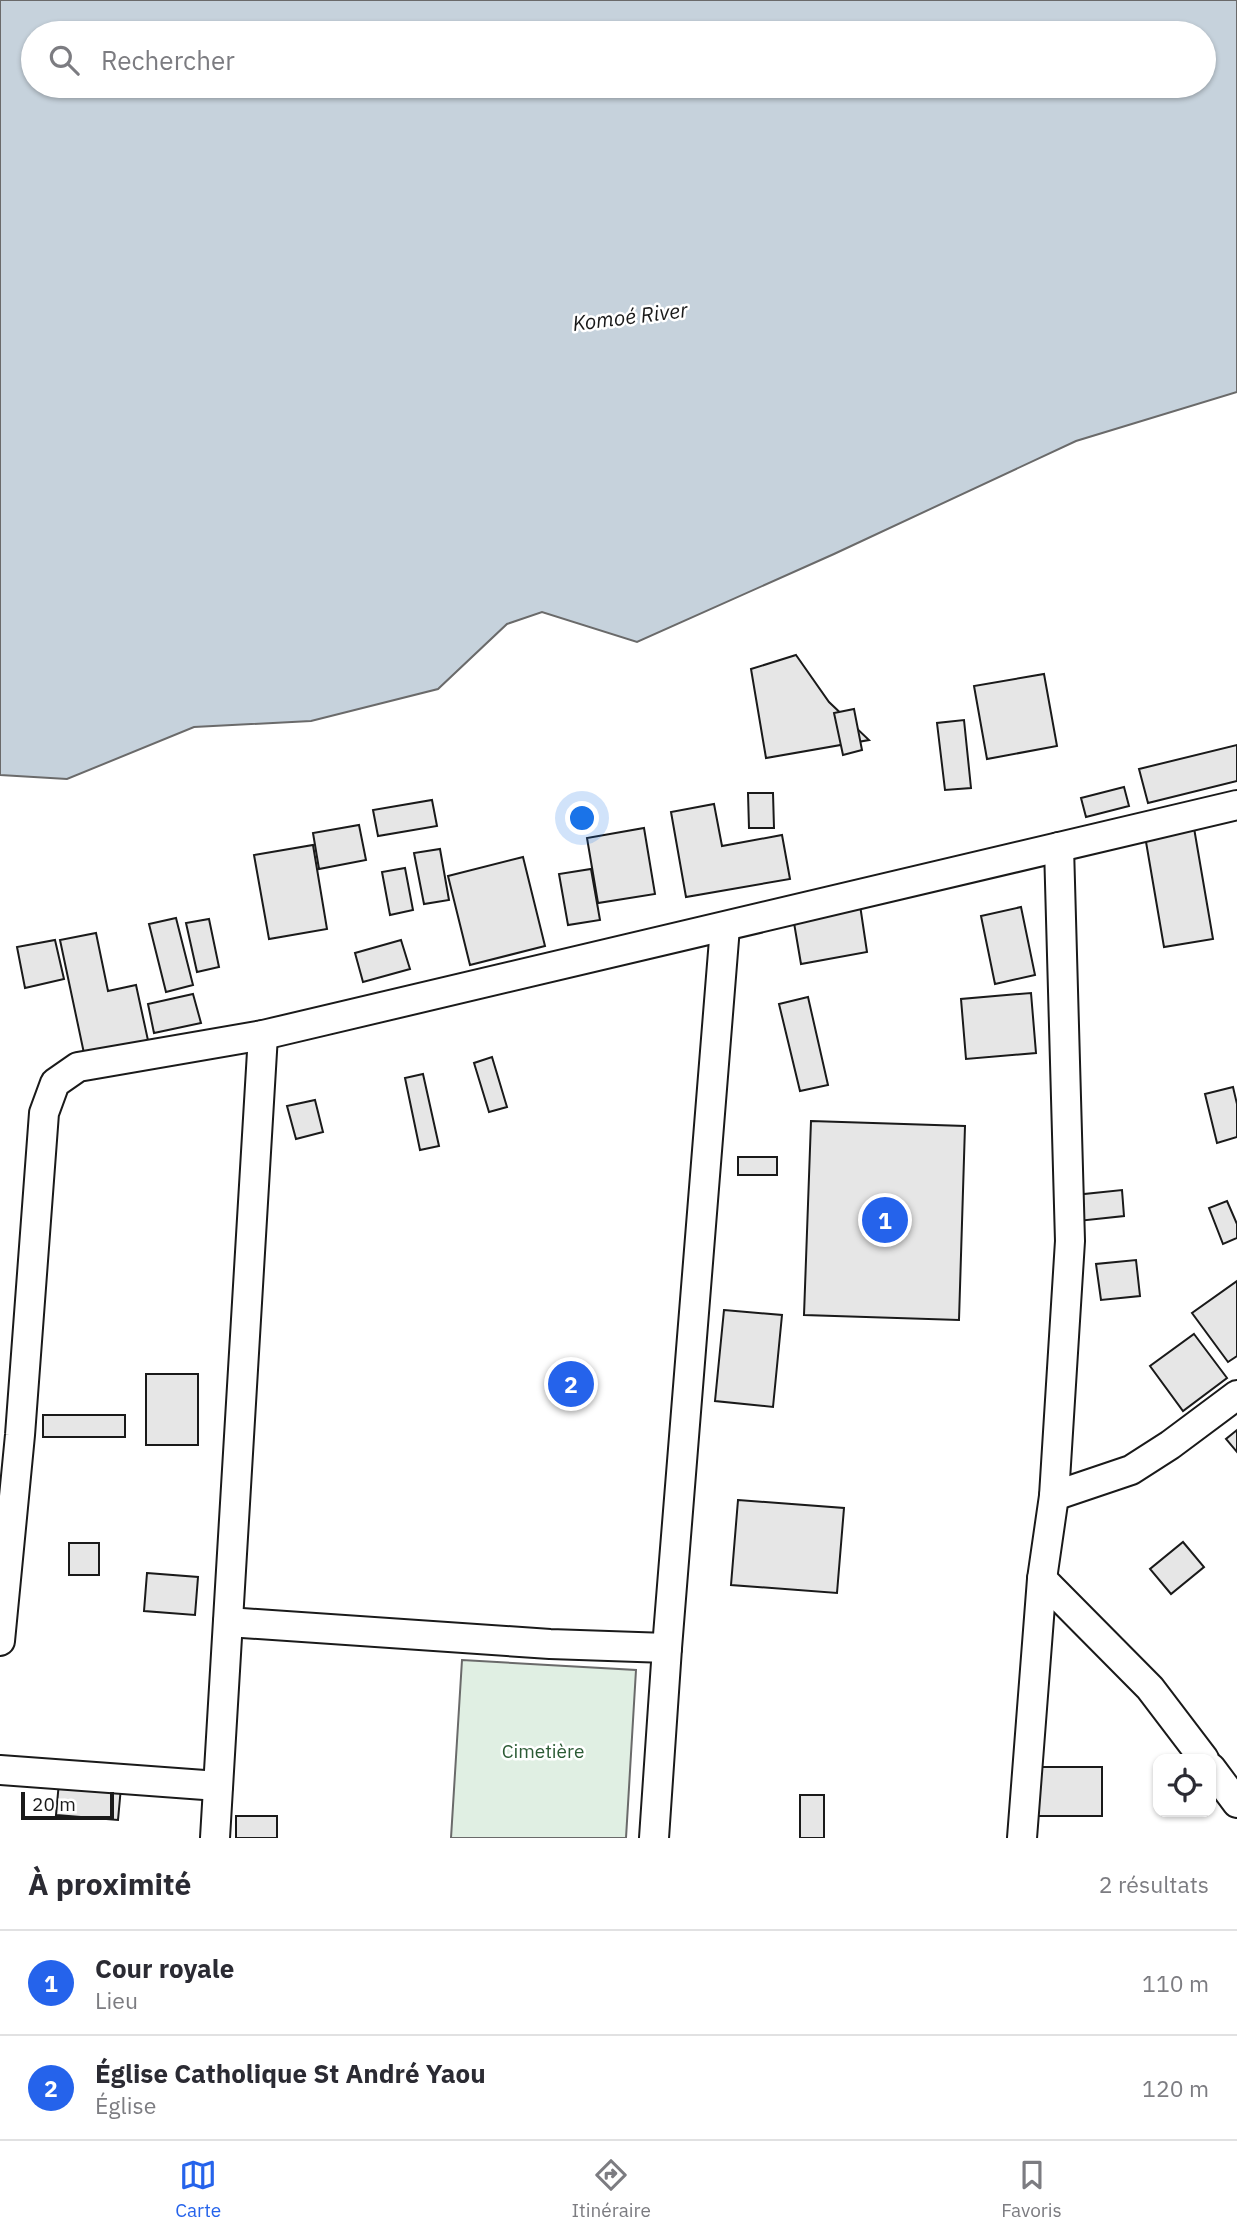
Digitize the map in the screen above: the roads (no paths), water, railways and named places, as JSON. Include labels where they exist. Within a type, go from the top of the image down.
[{"type":"street","points":[[0,1642],[10,1434],[44,1113],[55,1083],[78,1067],[263,1035],[1237,805]]},
{"type":"street","points":[[1022,1838],[1042,1579],[1054,1496],[1070,1241],[1059,847]]},
{"type":"street","points":[[653,1838],[726,927]]},
{"type":"street","points":[[215,1838],[263,1035]]},
{"type":"street","points":[[1054,1496],[1131,1470],[1170,1445],[1237,1395]]},
{"type":"street","points":[[1042,1579],[1150,1688],[1200,1754]]},
{"type":"street","points":[[228,1622],[550,1644],[667,1648]]},
{"type":"street","points":[[0,1770],[218,1786]]},
{"type":"street","points":[[1216,1775],[1237,1803]]},
{"type":"water","name":"Komoé River","points":[[0,0],[1237,0],[1237,392],[1076,441],[637,642],[542,612],[507,624],[438,689],[311,721],[194,727],[67,779],[0,775]]},
{"type":"place","name":"Cour royale","points":[[885,1220]]},
{"type":"place","name":"Église Catholique St André Yaou","points":[[571,1384]]},
{"type":"park label","name":"Cimetière","points":[[543,1751]]}]
